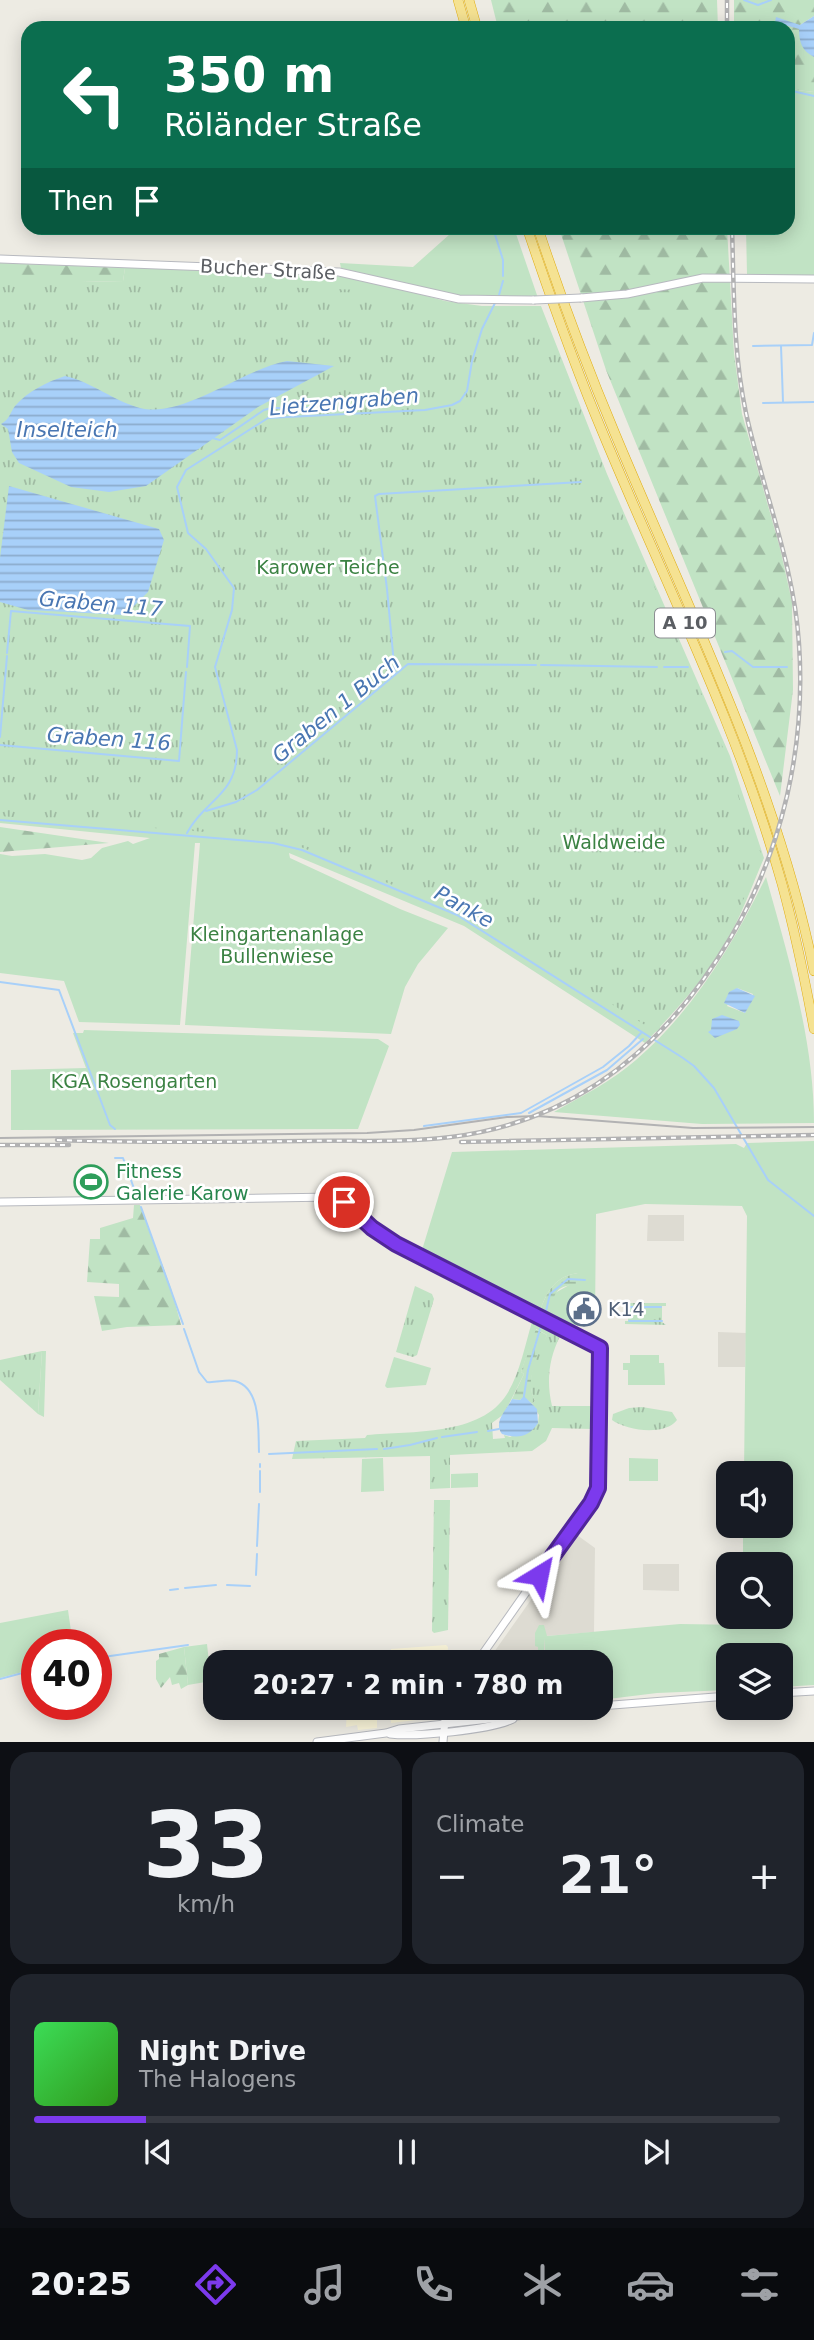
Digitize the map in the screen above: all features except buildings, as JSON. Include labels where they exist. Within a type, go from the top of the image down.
[{"type":"highway","points":[[458,0],[464,21]]},
{"type":"highway","points":[[469,0],[475,21]]},
{"type":"highway","name":"A 10","points":[[530,235],[601,430],[678,604],[736,747],[782,883],[814,1029]]},
{"type":"highway","name":"A 10","points":[[540,235],[615,435],[699,626],[745,741],[790,873],[814,971]]},
{"type":"main road","name":"Bucher Straße","points":[[0,258],[339,272],[449,298],[497,301],[627,294],[703,278],[814,279]]},
{"type":"main road","points":[[0,1202],[334,1197],[396,1244],[600,1348],[598,1488],[581,1517],[486,1650]]},
{"type":"main road","points":[[793,1692],[814,1691]]},
{"type":"main road","points":[[613,1705],[716,1697]]},
{"type":"main road","points":[[443,1741],[444,1720]]},
{"type":"main road","points":[[317,1741],[386,1733],[397,1735],[496,1724],[509,1720]]},
{"type":"shaded area","points":[[648,1215],[684,1215],[684,1241],[647,1241]]},
{"type":"shaded area","points":[[718,1332],[746,1333],[745,1367],[718,1367]]},
{"type":"shaded area","points":[[577,1535],[595,1548],[594,1632],[546,1636],[545,1650],[496,1650]]},
{"type":"shaded area","points":[[643,1564],[679,1564],[679,1591],[643,1590]]},
{"type":"shaded area","points":[[446,1645],[448,1647],[448,1650],[391,1649]]},
{"type":"shaded area","points":[[346,1720],[377,1720],[377,1728],[358,1730],[357,1725],[346,1727]]},
{"type":"shaded area","points":[[391,1720],[417,1720],[391,1723]]},
{"type":"green space","points":[[491,0],[717,0],[718,21],[496,21]]},
{"type":"green space","points":[[734,0],[814,0],[814,16],[800,25],[807,51],[814,57],[814,92],[795,90],[795,21],[734,21]]},
{"type":"green space","points":[[795,90],[814,92],[814,278],[747,274],[746,235],[795,235]]},
{"type":"green space","points":[[449,235],[516,235],[538,298],[478,299],[444,294],[341,268],[340,263],[413,267]]},
{"type":"green space","points":[[561,235],[727,235],[734,353],[742,414],[780,548],[792,602],[793,690],[780,796],[606,370]]},
{"type":"green space","name":"Karower Teiche","points":[[0,261],[356,277],[445,301],[482,306],[541,306],[607,474],[730,756],[764,858],[740,915],[713,963],[692,991],[645,1043],[464,926],[289,853],[290,858],[448,928],[418,964],[405,987],[391,1034],[185,1025],[200,843],[195,843],[180,1025],[79,1022],[64,981],[0,973],[0,854],[45,854],[82,860],[91,858],[102,848],[128,841],[133,844],[150,838],[0,823],[0,284],[123,281],[125,268]]},
{"type":"green space","points":[[0,263],[125,268],[123,281],[0,284]]},
{"type":"green space","name":"Karower Teiche","points":[[0,280],[122,283],[128,286],[166,283],[362,290],[364,285],[398,299],[456,314],[470,315],[497,310],[501,315],[510,317],[545,318],[619,506],[703,697],[729,763],[755,851],[760,850],[763,859],[725,937],[704,971],[660,1021],[660,1029],[656,1032],[467,913],[465,915],[289,842],[265,837],[193,831],[189,828],[179,830],[0,816]]},
{"type":"green space","points":[[0,827],[109,843],[0,852]]},
{"type":"green space","points":[[766,877],[805,1030],[814,1123],[702,1124],[554,1112],[617,1075],[657,1041],[710,975]],"holes":[[[737,988],[753,994],[745,1013],[727,1006]]]},
{"type":"green space","name":"KGA Rosengarten","points":[[84,1030],[378,1039],[389,1046],[358,1129],[11,1130],[11,1070],[86,1068],[73,1033],[83,1033]]},
{"type":"green space","points":[[814,1141],[814,1685],[793,1686],[793,1643],[716,1643],[716,1691],[613,1698],[613,1650],[545,1650],[545,1638],[544,1650],[538,1650],[535,1646],[535,1633],[539,1625],[544,1625],[547,1636],[680,1624],[716,1625],[716,1629],[793,1629],[793,1552],[743,1552],[743,1538],[793,1538],[793,1461],[744,1461],[747,1216],[742,1206],[645,1204],[596,1214],[595,1319],[593,1320],[592,1314],[586,1309],[584,1300],[574,1303],[578,1309],[573,1318],[568,1318],[573,1319],[576,1325],[572,1325],[422,1250],[452,1152],[736,1144],[744,1148],[747,1143]],"holes":[[[578,1273],[571,1284],[555,1293],[551,1303],[541,1308],[559,1280]]]},
{"type":"green space","points":[[134,1205],[140,1205],[171,1288],[181,1325],[102,1331],[94,1296],[119,1297],[119,1284],[87,1282],[90,1239],[100,1239],[100,1228],[133,1218]]},
{"type":"green space","points":[[578,1273],[586,1275],[586,1282],[561,1288],[555,1295],[550,1311],[541,1308],[559,1280]]},
{"type":"green space","points":[[415,1286],[432,1294],[434,1299],[417,1355],[413,1357],[396,1352]]},
{"type":"green space","points":[[626,1303],[666,1303],[666,1306],[662,1306],[662,1322],[666,1325],[625,1324],[625,1321],[628,1321]]},
{"type":"green space","points":[[532,1322],[560,1336],[550,1370],[552,1406],[592,1406],[592,1429],[552,1428],[546,1441],[532,1451],[450,1455],[450,1488],[430,1489],[430,1456],[292,1459],[296,1441],[365,1438],[367,1435],[444,1429],[480,1418],[495,1408],[512,1386]],"holes":[[[536,1329],[547,1335],[531,1376],[535,1401],[532,1404],[539,1415],[538,1423],[510,1437],[504,1435],[505,1438],[493,1439],[492,1423],[504,1414],[524,1374],[521,1372]]]},
{"type":"green space","points":[[535,1329],[547,1335],[532,1376],[535,1401],[532,1404],[524,1397],[520,1400],[512,1399],[524,1374],[521,1372]]},
{"type":"green space","points":[[42,1351],[46,1351],[44,1417],[38,1414]]},
{"type":"green space","points":[[42,1351],[38,1414],[0,1380],[0,1360]]},
{"type":"green space","points":[[630,1355],[659,1355],[659,1363],[664,1363],[665,1385],[628,1385],[628,1370],[623,1370],[623,1363],[630,1363]]},
{"type":"green space","points":[[394,1357],[431,1368],[426,1385],[387,1388],[385,1386]]},
{"type":"green space","points":[[642,1407],[672,1412],[677,1420],[664,1428],[646,1430],[627,1427],[612,1420],[613,1414]]},
{"type":"green space","points":[[383,1458],[384,1491],[361,1492],[362,1459]]},
{"type":"green space","points":[[629,1458],[658,1459],[658,1481],[629,1481]]},
{"type":"green space","points":[[478,1473],[478,1487],[451,1488],[451,1474]]},
{"type":"green space","points":[[434,1500],[450,1500],[448,1630],[434,1633],[432,1631]]},
{"type":"green space","points":[[68,1610],[71,1629],[21,1629],[21,1672],[0,1678],[0,1623]]},
{"type":"green space","points":[[207,1644],[208,1650],[203,1650],[203,1682],[188,1685],[184,1647]]},
{"type":"green space","points":[[184,1647],[188,1685],[181,1689],[179,1683],[172,1685],[170,1677],[161,1688],[156,1679],[156,1661],[159,1654]]},
{"type":"water","points":[[814,16],[814,57],[802,46],[799,29],[795,28],[795,23],[800,25]]},
{"type":"water","name":"Inselteich","points":[[287,361],[334,366],[258,407],[146,486],[109,492],[71,487],[19,463],[12,452],[8,429],[1,424],[15,406],[32,391],[65,376],[130,405],[157,409],[193,400],[251,373]]},
{"type":"water","points":[[9,486],[159,529],[164,540],[148,592],[125,615],[28,610],[0,602],[0,558]]},
{"type":"water","points":[[737,988],[755,996],[745,1013],[724,1003],[729,992]]},
{"type":"water","points":[[722,1015],[739,1021],[740,1025],[737,1029],[715,1038],[708,1032],[711,1030],[712,1019]]},
{"type":"water","points":[[524,1396],[537,1409],[538,1423],[523,1436],[502,1434],[499,1425],[504,1412],[512,1399],[520,1400]]},
{"type":"waterway","points":[[744,0],[758,5],[771,0]]},
{"type":"waterway","points":[[795,92],[814,96]]},
{"type":"waterway","name":"Lietzengraben","points":[[495,235],[503,260],[503,276]]},
{"type":"waterway","name":"Lietzengraben","points":[[499,295],[503,281]]},
{"type":"waterway","name":"Lietzengraben","points":[[187,833],[226,788],[236,765],[237,750],[215,667],[232,610],[234,588],[206,549],[188,533],[177,487],[186,470],[268,418],[425,410],[460,401],[467,391],[472,361],[482,329],[495,303]]},
{"type":"waterway","points":[[753,346],[812,345],[814,333]]},
{"type":"waterway","points":[[781,346],[783,402]]},
{"type":"waterway","points":[[763,403],[814,402]]},
{"type":"waterway","points":[[212,438],[220,440],[271,408],[309,408],[312,411]]},
{"type":"waterway","points":[[395,675],[375,496],[581,482]]},
{"type":"waterway","name":"Graben 117","points":[[7,653],[11,611],[190,626],[187,667]]},
{"type":"waterway","name":"Graben 1 Buch","points":[[725,652],[732,651],[753,667],[787,667]]},
{"type":"waterway","name":"Graben 117","points":[[0,737],[7,656]]},
{"type":"waterway","name":"Graben 1 Buch","points":[[206,811],[236,802],[257,790],[408,664],[536,665]]},
{"type":"waterway","name":"Graben 1 Buch","points":[[541,665],[657,667]]},
{"type":"waterway","name":"Graben 1 Buch","points":[[664,667],[688,667]]},
{"type":"waterway","name":"Graben 116","points":[[0,745],[179,761],[186,672]]},
{"type":"waterway","name":"Panke","points":[[0,820],[273,843],[302,850],[457,915],[694,1066],[714,1088],[768,1180],[814,1216]]},
{"type":"waterway","points":[[0,982],[59,990],[110,1125],[115,1129]]},
{"type":"waterway","points":[[424,1126],[521,1113],[603,1067],[641,1033]]},
{"type":"waterway","points":[[529,1113],[607,1070],[643,1039]]},
{"type":"waterway","points":[[115,1158],[123,1158],[136,1194]]},
{"type":"waterway","points":[[141,1207],[183,1324]]},
{"type":"waterway","points":[[546,1311],[550,1294],[568,1279],[585,1280]]},
{"type":"waterway","points":[[630,1307],[661,1307]]},
{"type":"waterway","points":[[629,1321],[662,1321]]},
{"type":"waterway","points":[[184,1329],[199,1372],[207,1382],[235,1381],[250,1392],[257,1412],[259,1452]]},
{"type":"waterway","points":[[524,1396],[528,1370],[540,1329]]},
{"type":"waterway","points":[[488,1431],[499,1429]]},
{"type":"waterway","points":[[442,1437],[477,1432]]},
{"type":"waterway","points":[[384,1449],[437,1438]]},
{"type":"waterway","points":[[269,1454],[377,1449]]},
{"type":"waterway","points":[[260,1471],[260,1492]]},
{"type":"waterway","points":[[257,1546],[259,1504]]},
{"type":"waterway","points":[[256,1575],[257,1554]]},
{"type":"waterway","points":[[185,1588],[216,1585]]},
{"type":"waterway","points":[[227,1585],[250,1586]]},
{"type":"waterway","points":[[170,1590],[178,1589]]},
{"type":"waterway","points":[[112,1656],[188,1645]]},
{"type":"waterway","points":[[0,1679],[21,1673]]},
{"type":"tram line","points":[[0,1138],[367,1133],[537,1116],[693,1128],[814,1127]]},
{"type":"railway","points":[[727,0],[727,21]]},
{"type":"railway","points":[[57,1140],[396,1141],[451,1137],[497,1128],[539,1114],[579,1095],[615,1071],[648,1043],[679,1011],[706,976],[731,937],[765,868],[787,795],[799,720],[799,644],[796,614],[785,556],[753,442],[742,390],[735,320],[732,235]]},
{"type":"railway","points":[[461,1142],[814,1135]]},
{"type":"railway","points":[[0,1145],[69,1145]]},
{"type":"place","name":"Fitness Galerie Karow","points":[[91,1182]]},
{"type":"place","name":"K14","points":[[584,1309]]},
{"type":"route","points":[[344,1202],[363,1221],[396,1244],[600,1348],[598,1488],[591,1503],[539,1575]]},
{"type":"park label","name":"Waldweide","points":[[614,842]]},
{"type":"park label","name":"Kleingartenanlage Bullenwiese","points":[[277,945]]}]
